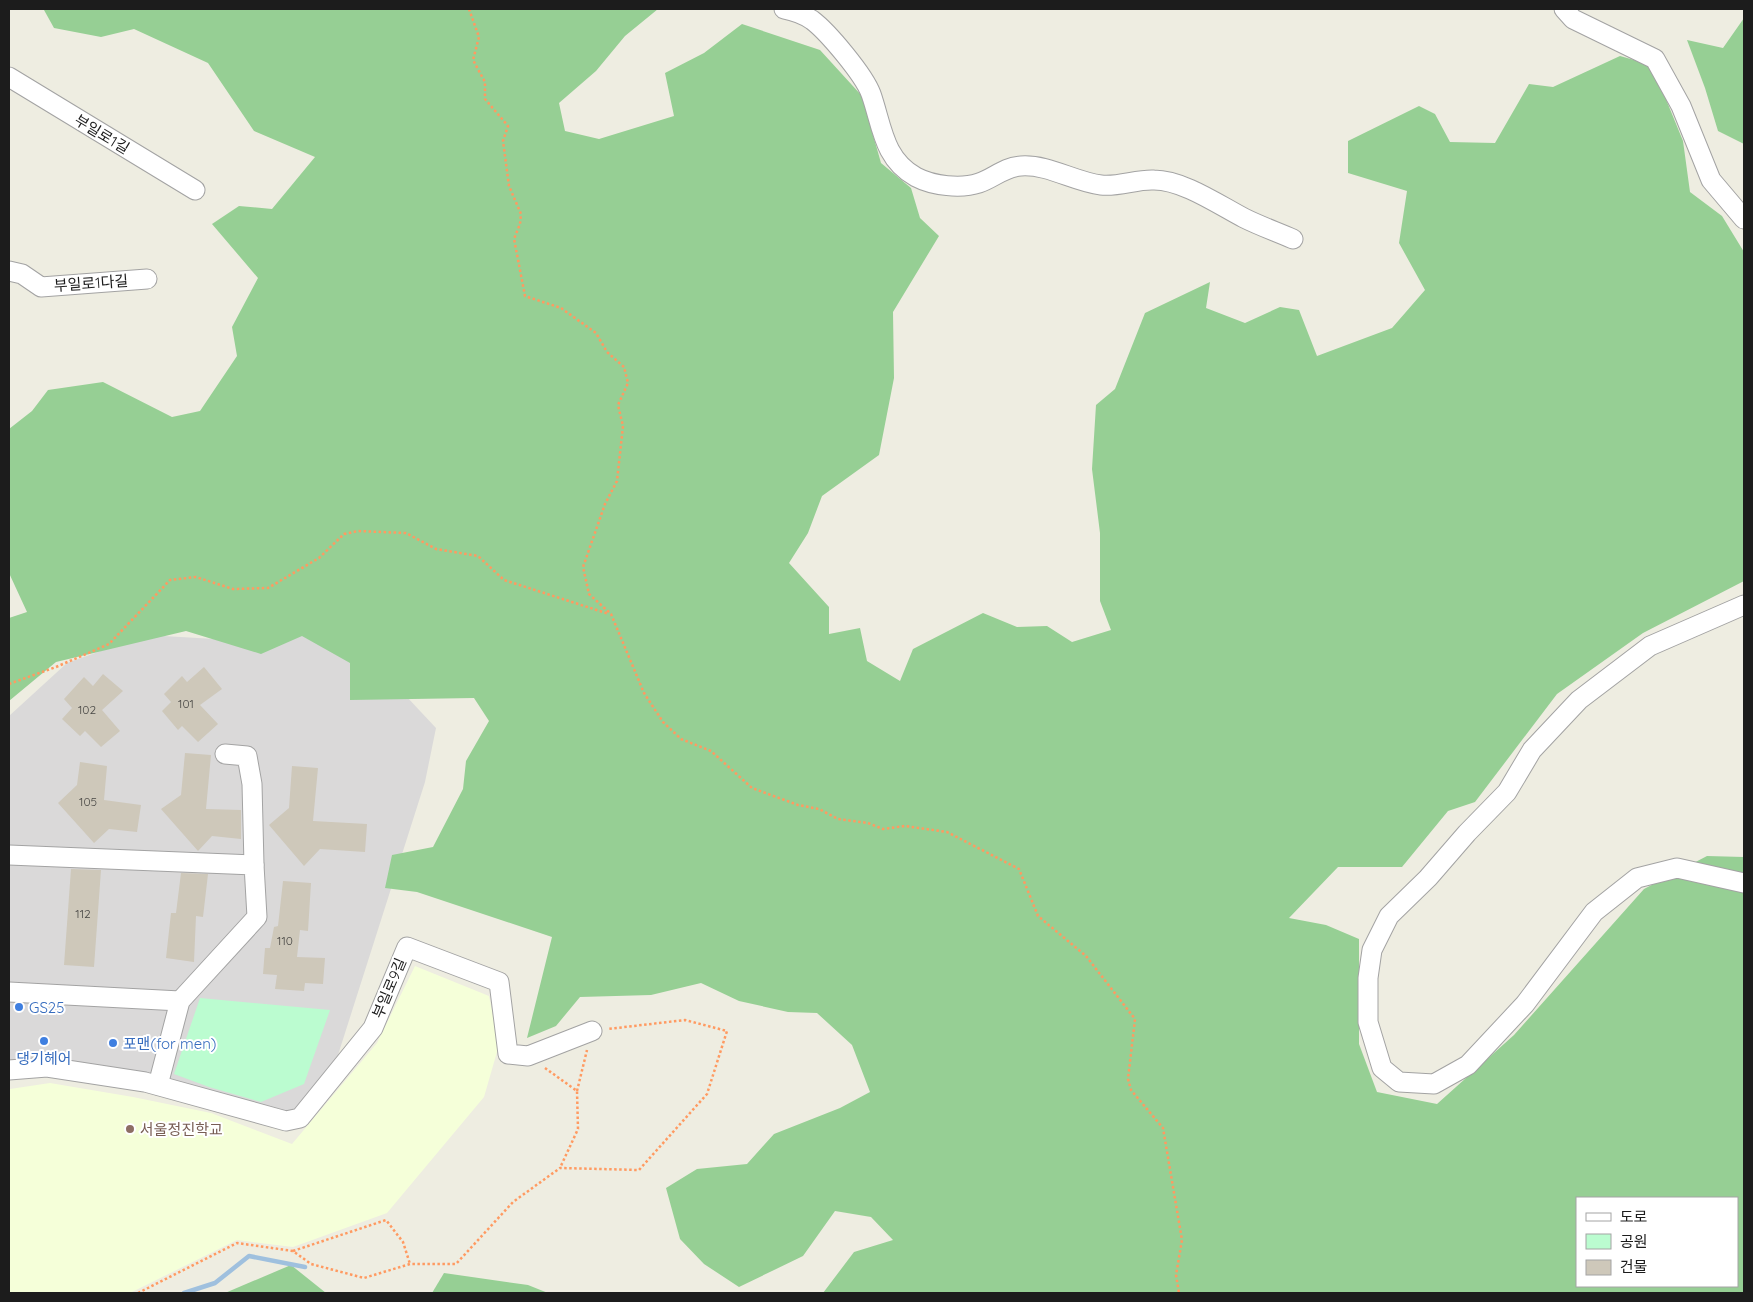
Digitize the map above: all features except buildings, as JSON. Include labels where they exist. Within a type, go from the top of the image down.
[{"type":"street","points":[[784,9],[810,19],[824,30],[870,92],[884,141],[906,171],[918,178],[936,184],[959,186],[979,183],[1007,169],[1022,166],[1052,171],[1101,185],[1154,180],[1184,188],[1246,219],[1293,239]]},
{"type":"street","points":[[1564,9],[1573,19],[1655,59],[1681,106],[1710,180],[1744,219]]},
{"type":"street","name":"부일로1길","points":[[9,77],[195,190]]},
{"type":"street","name":"부일로1다길","points":[[9,271],[22,274],[42,286],[147,280]]},
{"type":"street","points":[[1744,605],[1650,646],[1579,700],[1532,750],[1507,792],[1467,833],[1428,878],[1389,916],[1372,950],[1368,978],[1368,1022],[1382,1068],[1399,1082],[1434,1084],[1468,1065],[1525,1004],[1594,912],[1636,878],[1676,868],[1744,882]]},
{"type":"street","points":[[158,1086],[180,1001],[257,917],[252,784],[248,756],[225,754]]},
{"type":"street","points":[[9,855],[254,865]]},
{"type":"street","name":"부일로9길","points":[[9,1070],[47,1067],[158,1086],[286,1121],[300,1118],[373,1028],[407,947],[500,982],[508,1054],[528,1056]]},
{"type":"street","points":[[9,992],[180,1001]]},
{"type":"street","points":[[528,1056],[592,1031]]},
{"type":"path","points":[[469,9],[479,37],[473,60],[485,82],[485,99],[508,126],[503,142],[508,186],[521,214],[520,224],[514,239],[525,296],[561,308],[596,333],[606,352],[624,367],[628,383],[618,405],[623,426],[617,481],[605,504],[583,567],[589,594],[611,614],[644,693],[663,722],[681,739],[711,751],[752,788],[798,805],[819,809],[838,819],[868,823],[883,829],[905,826],[947,832],[1019,870],[1038,916],[1086,956],[1135,1019],[1128,1079],[1131,1090],[1163,1128],[1182,1240],[1176,1275],[1178,1293]]},
{"type":"path","points":[[9,684],[56,667],[109,644],[170,580],[196,577],[233,589],[268,588],[319,558],[344,534],[358,531],[406,533],[436,549],[478,556],[504,580],[611,614]]},
{"type":"path","points":[[293,1251],[311,1264],[364,1278],[410,1264],[456,1264],[514,1202],[560,1168],[578,1129],[577,1092],[592,1031],[685,1020],[727,1031],[707,1094],[640,1170],[560,1168]]},
{"type":"path","points":[[528,1056],[577,1092]]},
{"type":"path","points":[[138,1293],[237,1243],[293,1251],[386,1220],[403,1242],[410,1264]]},
{"type":"shaded area","points":[[277,630],[325,638],[406,696],[436,728],[425,782],[338,1055],[286,1121],[145,1082],[9,1070],[9,716],[67,663],[146,635],[215,639]]},
{"type":"shaded area","name":"서울정진학교","points":[[415,966],[489,996],[499,1045],[484,1097],[387,1213],[293,1247],[237,1240],[130,1293],[9,1293],[10,1089],[50,1083],[133,1097],[211,1113],[292,1144],[377,1043]]},
{"type":"green space","points":[[40,9],[658,9],[625,36],[596,71],[559,103],[565,131],[599,139],[674,116],[665,73],[704,53],[742,24],[820,50],[862,96],[881,163],[911,188],[920,218],[939,236],[893,312],[894,378],[879,455],[822,496],[808,533],[789,563],[829,607],[829,634],[860,628],[867,661],[900,681],[913,649],[983,613],[1017,627],[1047,626],[1072,642],[1111,630],[1100,601],[1100,533],[1092,469],[1096,405],[1115,389],[1145,313],[1210,282],[1206,308],[1245,323],[1280,307],[1299,310],[1317,356],[1392,328],[1425,290],[1399,243],[1407,191],[1348,173],[1348,141],[1419,106],[1435,114],[1450,142],[1495,143],[1529,84],[1553,87],[1620,56],[1652,65],[1683,141],[1690,192],[1722,216],[1744,252],[1744,581],[1643,633],[1557,694],[1475,802],[1448,811],[1402,867],[1338,867],[1289,918],[1326,925],[1359,939],[1359,1044],[1377,1092],[1437,1104],[1514,1035],[1644,889],[1707,856],[1744,857],[1744,1293],[823,1293],[854,1252],[893,1240],[871,1217],[835,1211],[803,1256],[739,1287],[704,1264],[680,1239],[666,1188],[697,1169],[747,1164],[774,1134],[840,1108],[870,1092],[852,1045],[817,1013],[788,1012],[739,1001],[701,983],[651,995],[580,997],[556,1026],[527,1038],[552,937],[417,892],[385,888],[392,855],[433,847],[463,789],[466,761],[489,721],[474,698],[350,700],[350,663],[302,636],[261,654],[186,631],[56,662],[9,701],[9,618],[27,612],[9,573],[9,429],[32,411],[48,390],[103,382],[172,417],[200,411],[237,356],[232,327],[258,278],[212,224],[239,206],[272,209],[315,157],[254,131],[208,63],[134,29],[101,37],[54,28],[44,10]]},
{"type":"green space","points":[[1744,18],[1744,144],[1718,131],[1705,88],[1687,40],[1723,48]]},
{"type":"green space","points":[[200,998],[330,1010],[304,1084],[261,1102],[209,1087],[174,1074]]},
{"type":"green space","points":[[291,1265],[326,1293],[225,1293]]},
{"type":"green space","points":[[444,1273],[528,1285],[548,1293],[432,1293]]},
{"type":"waterway","points":[[184,1293],[215,1283],[249,1256],[305,1267]]},
{"type":"place","name":"GS25","points":[[19,1007]]},
{"type":"place","name":"댕기헤어","points":[[44,1041]]},
{"type":"place","name":"포맨(for men)","points":[[113,1043]]},
{"type":"place","name":"서울정진학교","points":[[130,1129]]}]
